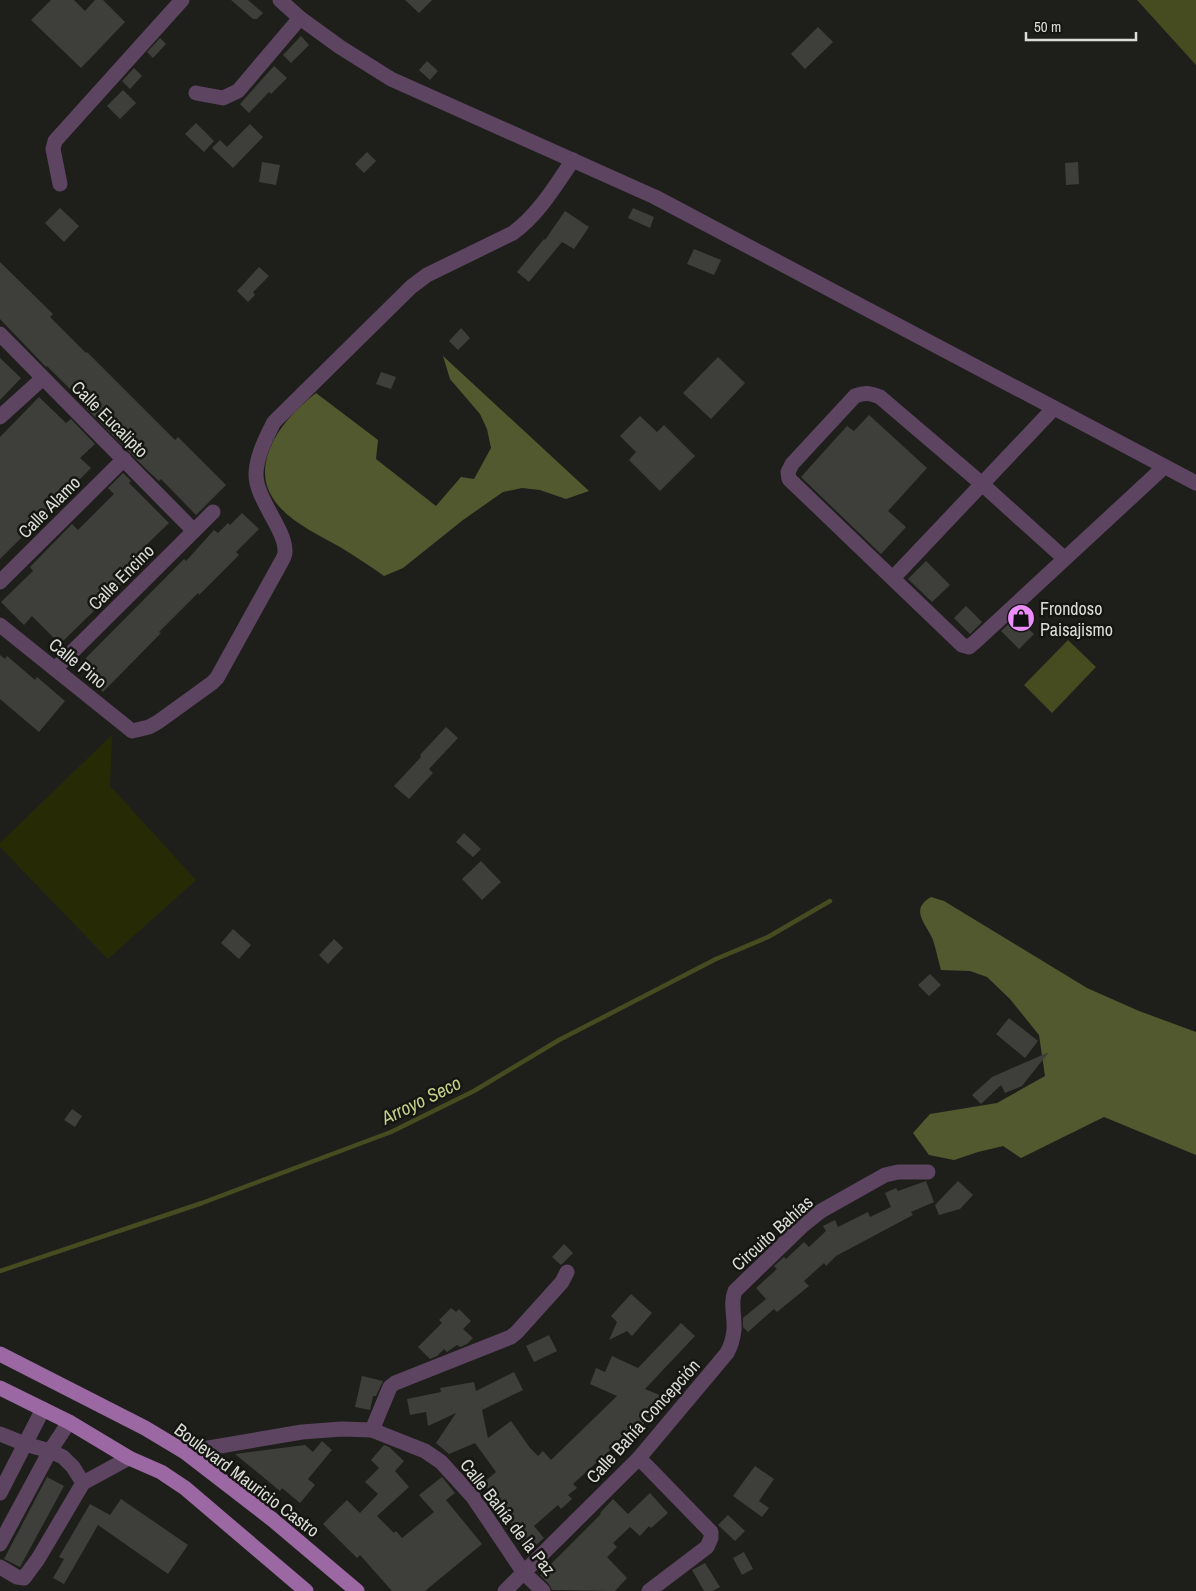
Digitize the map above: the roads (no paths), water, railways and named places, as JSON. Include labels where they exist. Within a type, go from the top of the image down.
[{"type":"main road","name":"Boulevard Mauricio Castro","points":[[0,1354],[137,1424],[185,1452],[272,1520],[357,1591]]},
{"type":"main road","points":[[0,1388],[69,1422],[129,1458],[162,1472],[184,1488],[306,1591]]},
{"type":"street","points":[[60,184],[53,149],[55,141],[182,0]]},
{"type":"street","points":[[280,0],[300,18],[340,47],[391,79],[655,197],[1196,483]]},
{"type":"street","points":[[196,93],[223,98],[238,91],[300,18]]},
{"type":"street","name":"Calle Pino","points":[[0,625],[132,731],[158,722],[217,678],[285,553],[283,542],[258,487],[256,474],[262,448],[274,422],[411,287],[427,275],[513,233],[525,225],[534,216],[573,160]]},
{"type":"street","name":"Calle Eucalipto","points":[[0,334],[194,531]]},
{"type":"street","points":[[0,418],[43,378]]},
{"type":"street","points":[[1065,559],[982,484],[880,398],[869,393],[855,396],[792,464],[788,472],[789,479],[962,645],[969,647],[1065,559],[1164,467]]},
{"type":"street","points":[[892,578],[1054,408]]},
{"type":"street","name":"Calle Alamo","points":[[0,582],[124,460]]},
{"type":"street","name":"Calle Encino","points":[[55,669],[213,512]]},
{"type":"street","name":"Circuito Bahías","points":[[733,1303],[736,1291],[801,1227],[821,1212],[885,1175],[898,1172],[928,1172]]},
{"type":"street","points":[[372,1430],[390,1387],[395,1383],[511,1337],[562,1282],[567,1272]]},
{"type":"street","name":"Calle Bahía Concepción","points":[[505,1591],[639,1458],[727,1353],[733,1341],[733,1303]]},
{"type":"street","points":[[0,1493],[43,1409]]},
{"type":"street","points":[[0,1544],[50,1451],[69,1422]]},
{"type":"street","name":"Calle Bahía de la Paz","points":[[185,1452],[302,1432],[342,1429],[372,1430],[425,1451],[441,1462],[473,1497],[524,1573],[543,1591]]},
{"type":"street","points":[[0,1434],[63,1457],[73,1467],[83,1483]]},
{"type":"street","points":[[0,1567],[17,1577],[24,1578],[38,1560],[83,1483],[129,1458]]},
{"type":"street","points":[[639,1458],[711,1532],[711,1538],[707,1547],[649,1591]]},
{"type":"waterway","name":"Arroyo Seco","points":[[0,1271],[202,1203],[391,1132],[474,1091],[559,1040],[716,959],[768,937],[830,901]]},
{"type":"place","name":"Frondoso Paisajismo","points":[[1021,618]]}]
